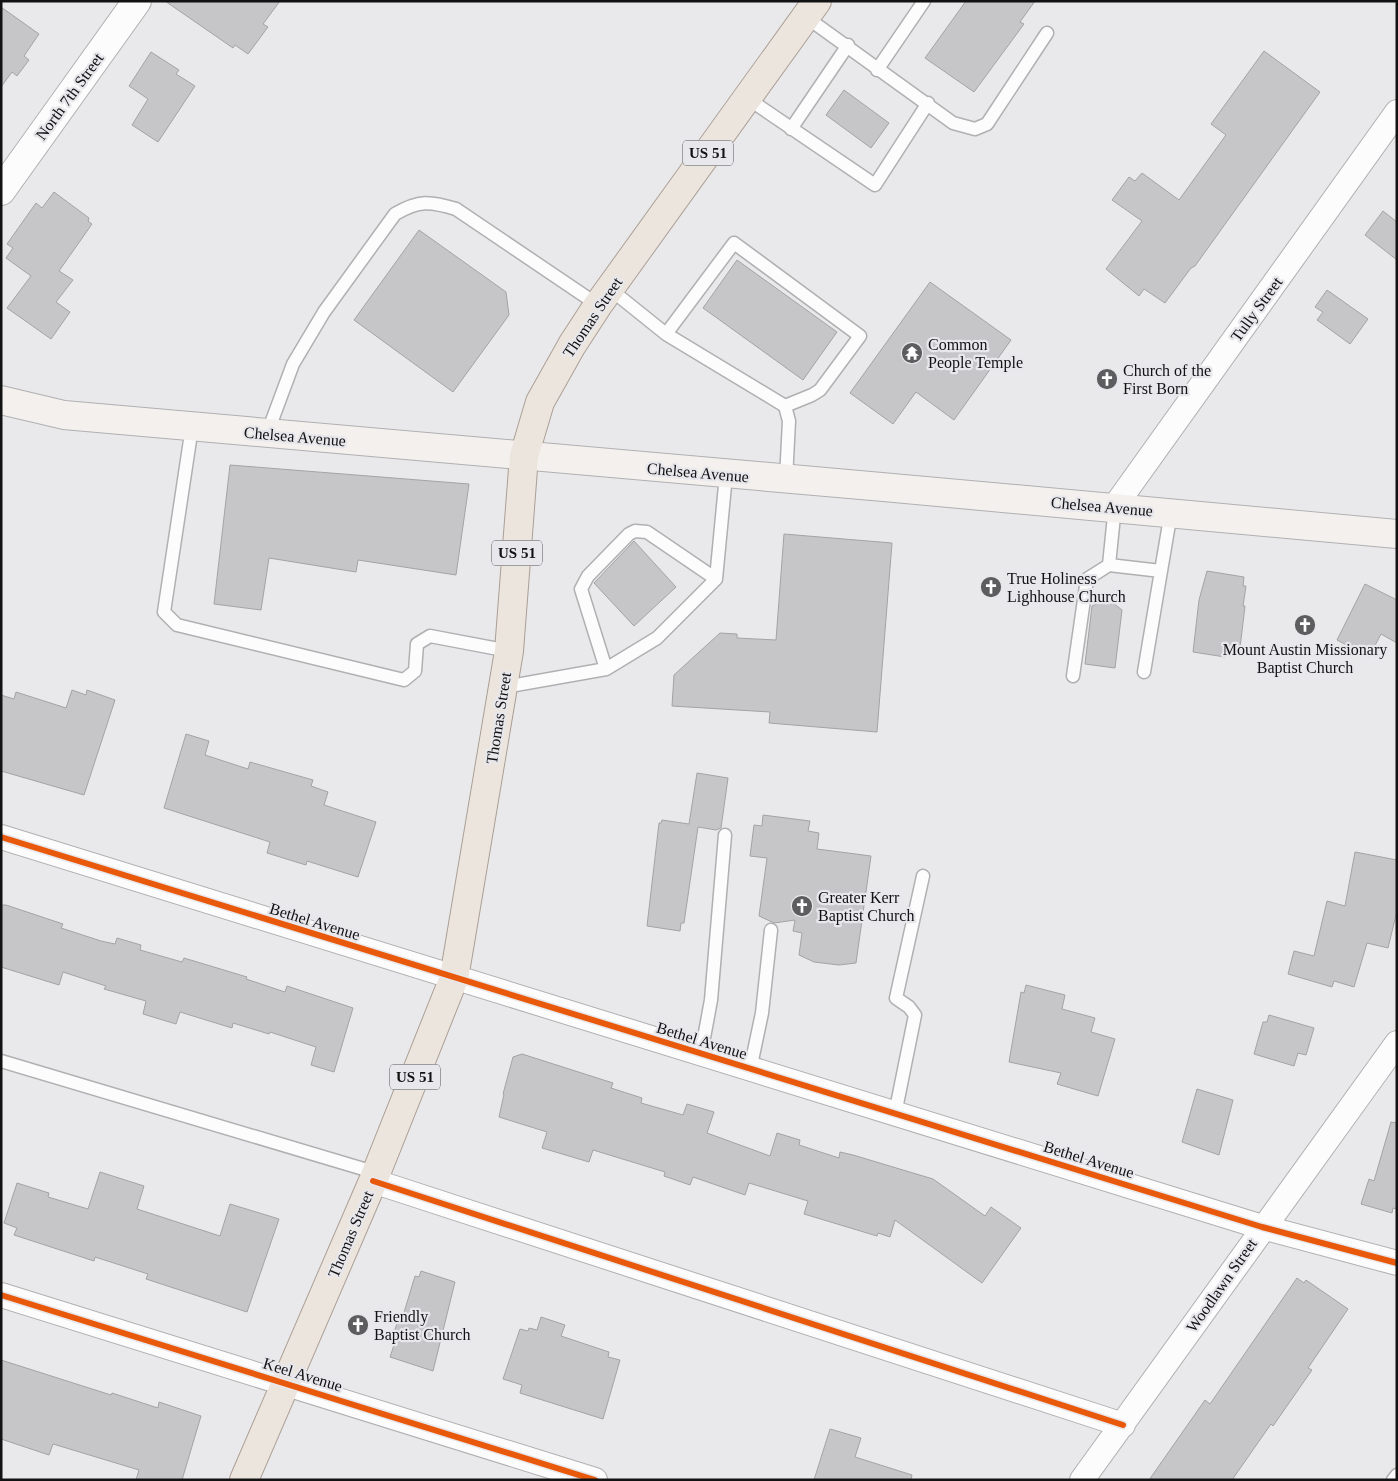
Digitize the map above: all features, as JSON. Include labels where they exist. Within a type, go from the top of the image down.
[{"type":"main road","name":"Thomas Street","points":[[244,1480],[375,1177],[454,978],[509,651],[524,456],[540,402],[572,345],[604,297],[812,9]]},
{"type":"main road","name":"Chelsea Avenue","points":[[1,400],[64,414],[268,434],[1115,506],[1397,534]]},
{"type":"street","name":"North 7th Street","points":[[1,191],[137,1]]},
{"type":"street","name":"Tully Street","points":[[1115,506],[1397,112]]},
{"type":"street","name":"Bethel Avenue","points":[[1,836],[750,1070],[1262,1227],[1397,1263]]},
{"type":"street","name":"Woodlawn Street","points":[[1082,1480],[1262,1227],[1397,1043]]},
{"type":"street","points":[[375,1177],[1123,1424]]},
{"type":"street","name":"Keel Avenue","points":[[1,1296],[595,1480]]},
{"type":"lane","points":[[877,70],[924,1]]},
{"type":"lane","points":[[812,9],[848,45],[877,70],[953,123],[975,129],[987,124],[1047,33]]},
{"type":"lane","points":[[791,129],[848,45]]},
{"type":"lane","points":[[747,98],[875,185],[928,104]]},
{"type":"lane","points":[[268,434],[293,364],[324,312],[395,214],[409,206],[436,202],[456,209],[784,406],[789,421],[786,479]]},
{"type":"lane","points":[[666,334],[734,243],[860,336],[820,390],[784,406]]},
{"type":"lane","points":[[192,426],[164,612],[177,626],[404,680],[415,671],[417,644],[430,636],[509,651]]},
{"type":"lane","points":[[504,687],[606,669],[657,638],[716,580],[726,474]]},
{"type":"lane","points":[[1109,564],[1115,506]]},
{"type":"lane","points":[[1144,672],[1171,512]]},
{"type":"lane","points":[[606,669],[581,589],[588,576],[629,534],[635,531],[647,532],[716,580]]},
{"type":"lane","points":[[1074,676],[1087,579],[1109,564],[1161,571]]},
{"type":"lane","points":[[701,1054],[711,1000],[725,835]]},
{"type":"lane","points":[[895,1114],[915,1015],[908,1006],[896,998],[923,876]]},
{"type":"lane","points":[[750,1070],[762,1013],[771,930]]},
{"type":"lane","points":[[1,1061],[375,1177]]},
{"type":"lane","points":[[1393,1480],[1397,1475]]},
{"type":"building","points":[[165,1],[280,1],[263,24],[268,27],[248,54],[235,45],[233,48]]},
{"type":"building","points":[[966,1],[1035,1],[1020,22],[1024,24],[974,92],[925,58]]},
{"type":"building","points":[[1,7],[39,34],[24,56],[29,60],[17,76],[12,72],[1,87]]},
{"type":"building","points":[[1264,51],[1320,92],[1195,266],[1191,268],[1165,303],[1144,289],[1139,296],[1106,269],[1142,221],[1112,200],[1129,177],[1135,181],[1142,173],[1179,200],[1226,135],[1211,124]]},
{"type":"building","points":[[151,52],[179,70],[176,74],[195,86],[158,142],[132,125],[148,99],[129,86]]},
{"type":"building","points":[[844,90],[889,123],[871,148],[826,115]]},
{"type":"building","points":[[54,192],[89,218],[88,221],[92,224],[59,271],[73,280],[56,302],[70,312],[51,339],[7,308],[31,276],[6,258],[13,248],[7,244],[36,203],[42,208]]},
{"type":"building","points":[[1383,211],[1397,222],[1397,260],[1365,235]]},
{"type":"building","points":[[419,230],[506,292],[509,315],[453,392],[354,320]]},
{"type":"building","points":[[737,260],[837,332],[803,380],[703,308]]},
{"type":"building","points":[[930,282],[1011,340],[954,420],[916,392],[893,424],[850,393]]},
{"type":"building","points":[[1327,290],[1368,319],[1350,344],[1317,320],[1323,312],[1315,307]]},
{"type":"building","points":[[230,465],[469,484],[456,575],[358,560],[356,572],[269,558],[261,610],[214,604]]},
{"type":"building","points":[[784,534],[892,543],[877,732],[769,723],[770,712],[672,706],[674,675],[720,633],[737,634],[737,638],[776,640]]},
{"type":"building","points":[[634,541],[676,587],[634,626],[594,583]]},
{"type":"building","points":[[1207,571],[1244,577],[1243,586],[1246,586],[1243,606],[1245,606],[1239,656],[1225,655],[1225,657],[1193,652],[1199,600]]},
{"type":"building","points":[[1365,584],[1397,600],[1397,643],[1381,634],[1369,657],[1337,640]]},
{"type":"building","points":[[1108,599],[1122,610],[1115,668],[1085,664],[1092,606]]},
{"type":"building","points":[[72,690],[86,695],[87,690],[115,700],[84,795],[1,771],[1,695],[14,699],[16,692],[66,708]]},
{"type":"building","points":[[186,734],[209,741],[205,755],[248,769],[250,762],[313,780],[311,786],[328,792],[324,805],[376,822],[358,877],[307,861],[306,865],[267,853],[270,842],[164,808]]},
{"type":"building","points":[[697,773],[728,778],[721,828],[716,830],[698,827],[684,923],[681,923],[680,931],[647,926],[659,823],[662,820],[689,824]]},
{"type":"building","points":[[763,815],[810,821],[808,831],[819,833],[817,849],[871,856],[856,963],[839,965],[814,962],[799,955],[802,933],[793,931],[795,920],[774,923],[759,916],[767,858],[750,856],[754,825],[762,826]]},
{"type":"building","points":[[1355,852],[1397,860],[1397,911],[1388,948],[1367,943],[1354,987],[1334,981],[1332,987],[1288,974],[1294,951],[1314,956],[1327,901],[1345,906]]},
{"type":"building","points":[[1,905],[63,924],[61,928],[101,941],[115,944],[117,938],[141,945],[140,950],[182,962],[184,958],[247,977],[246,979],[285,992],[287,986],[353,1008],[334,1072],[311,1065],[316,1047],[270,1032],[269,1034],[233,1023],[232,1028],[180,1012],[176,1024],[143,1014],[146,1001],[104,989],[106,986],[63,972],[59,985],[1,967]]},
{"type":"building","points":[[1026,985],[1065,995],[1062,1009],[1095,1018],[1091,1032],[1115,1039],[1098,1096],[1057,1084],[1061,1073],[1009,1062],[1021,992],[1024,993]]},
{"type":"building","points":[[1269,1015],[1314,1028],[1306,1055],[1298,1053],[1294,1066],[1254,1054],[1263,1022],[1267,1022]]},
{"type":"building","points":[[522,1054],[613,1083],[611,1088],[642,1098],[641,1103],[683,1115],[687,1104],[714,1112],[707,1133],[770,1156],[777,1133],[800,1140],[799,1145],[839,1158],[840,1152],[933,1179],[985,1216],[991,1207],[1021,1228],[982,1283],[895,1220],[890,1237],[878,1233],[877,1236],[804,1214],[808,1201],[749,1183],[745,1195],[693,1177],[690,1185],[664,1176],[665,1172],[593,1150],[589,1162],[542,1148],[547,1132],[499,1117],[513,1057]]},
{"type":"building","points":[[1197,1089],[1233,1100],[1219,1155],[1182,1142]]},
{"type":"building","points":[[1391,1122],[1397,1123],[1397,1209],[1393,1208],[1392,1213],[1361,1204],[1369,1179],[1374,1181]]},
{"type":"building","points":[[100,1172],[144,1186],[137,1209],[220,1236],[230,1204],[279,1219],[247,1312],[146,1279],[148,1274],[95,1257],[94,1261],[14,1235],[17,1228],[4,1223],[17,1183],[49,1193],[48,1197],[88,1209]]},
{"type":"building","points":[[421,1271],[455,1282],[433,1371],[390,1357],[396,1339],[392,1338],[399,1318],[402,1319],[415,1276],[419,1277]]},
{"type":"building","points":[[1297,1278],[1304,1283],[1306,1280],[1348,1309],[1308,1368],[1312,1370],[1273,1426],[1271,1424],[1232,1480],[1149,1480],[1205,1400],[1210,1404]]},
{"type":"building","points":[[541,1317],[565,1325],[561,1336],[609,1352],[608,1357],[620,1360],[603,1419],[520,1393],[522,1385],[503,1379],[520,1329],[528,1331],[529,1328],[537,1330]]},
{"type":"building","points":[[1,1360],[111,1395],[112,1393],[158,1408],[159,1402],[201,1416],[182,1480],[136,1480],[139,1470],[53,1444],[49,1455],[1,1439]]},
{"type":"building","points":[[830,1429],[861,1438],[855,1457],[912,1475],[911,1480],[814,1480]]},
{"type":"cycle path","points":[[1,837],[1262,1227],[1397,1263]]},
{"type":"cycle path","points":[[373,1181],[1123,1425]]},
{"type":"cycle path","points":[[1,1295],[595,1480]]},
{"type":"place","name":"Common People Temple","points":[[912,353]]},
{"type":"place","name":"Church of the First Born","points":[[1107,379]]},
{"type":"place","name":"True Holiness Lighhouse Church","points":[[991,587]]},
{"type":"place","name":"Mount Austin Missionary Baptist Church","points":[[1305,625]]},
{"type":"place","name":"Greater Kerr Baptist Church","points":[[802,906]]},
{"type":"place","name":"Friendly Baptist Church","points":[[358,1325]]}]
